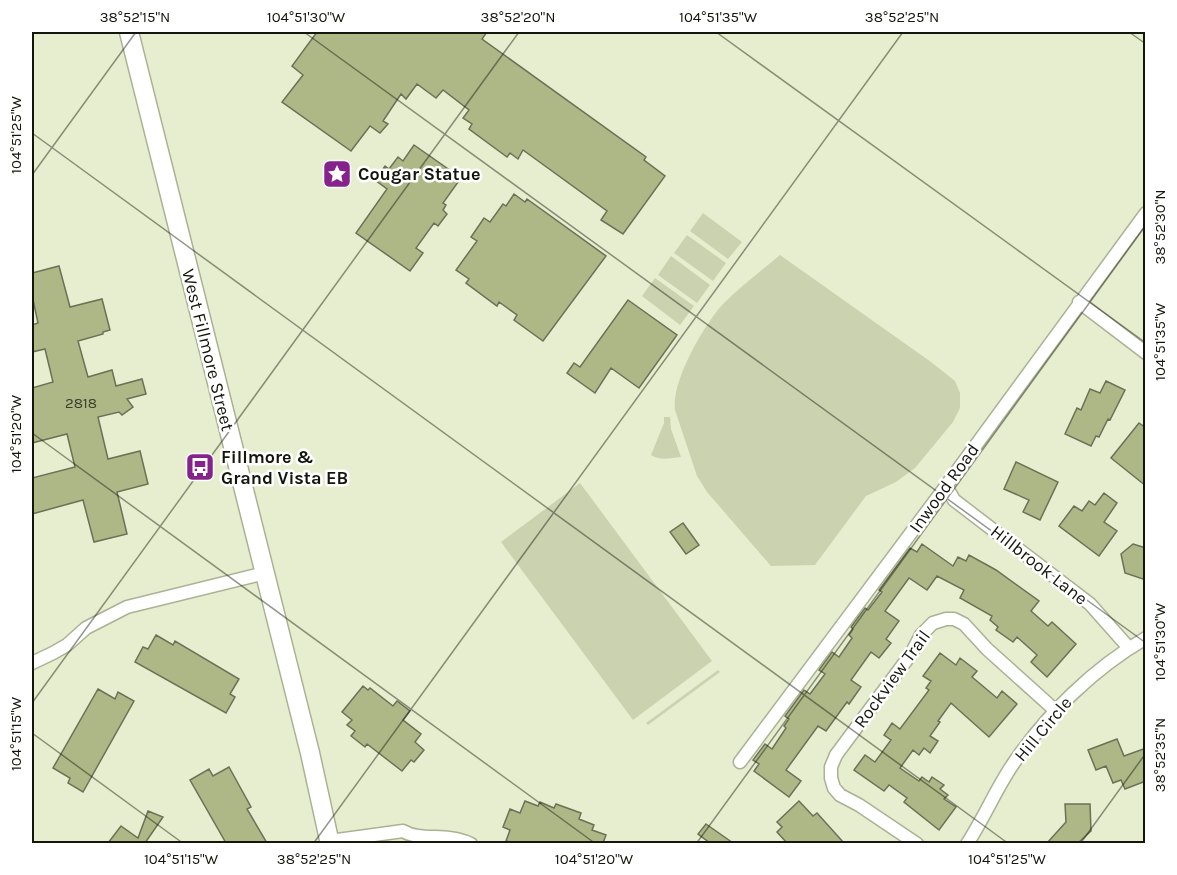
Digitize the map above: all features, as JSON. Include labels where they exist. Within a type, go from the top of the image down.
[{"type":"main road","name":"West Fillmore Street","points":[[129,32],[318,785],[330,842]]},
{"type":"street","name":"Inwood Road","points":[[740,762],[1146,213]]},
{"type":"street","points":[[1079,302],[1146,353]]},
{"type":"street","name":"Hillbrook Lane","points":[[946,486],[954,500],[1090,604],[1129,648]]},
{"type":"street","points":[[32,663],[67,645],[86,628],[127,607],[265,573]]},
{"type":"street","name":"Rockview Trail","points":[[916,843],[840,795],[834,788],[831,767],[836,755],[910,654],[921,635],[933,623],[954,619],[964,624],[987,649],[1056,711]]},
{"type":"street","name":"Hill Circle","points":[[967,843],[1013,764],[1056,711],[1089,679],[1129,648],[1146,638]]},
{"type":"street","points":[[330,842],[403,831],[409,840],[446,836],[471,843]]},
{"type":"green space","points":[[703,213],[742,242],[728,259],[690,231]]},
{"type":"green space","points":[[687,235],[726,263],[713,281],[674,253]]},
{"type":"green space","points":[[780,255],[931,362],[955,381],[960,393],[960,408],[953,422],[915,468],[896,482],[866,496],[815,565],[771,566],[707,492],[697,476],[675,410],[675,398],[683,369],[707,325],[724,303]]},
{"type":"green space","points":[[671,256],[710,285],[697,303],[658,275]]},
{"type":"green space","points":[[655,278],[694,306],[680,325],[642,296]]},
{"type":"green space","points":[[664,417],[670,417],[671,429],[681,457],[662,459],[651,455],[664,423]]},
{"type":"green space","points":[[580,483],[712,661],[633,720],[501,542]]},
{"type":"green space","points":[[718,670],[720,672],[648,725],[646,723]]},
{"type":"building","points":[[317,32],[487,32],[482,39],[646,157],[644,160],[665,176],[623,234],[601,220],[607,211],[523,150],[518,159],[510,153],[507,157],[469,129],[472,124],[463,118],[469,110],[443,90],[436,98],[417,84],[406,99],[401,94],[383,121],[388,124],[380,133],[370,126],[351,151],[282,102],[303,75],[292,66]]},
{"type":"building","points":[[414,145],[461,178],[443,203],[446,205],[443,210],[447,214],[438,226],[434,223],[416,248],[423,253],[410,271],[356,233],[387,189],[375,180],[385,166],[389,169],[398,157],[403,161]]},
{"type":"building","points":[[514,194],[525,202],[527,199],[606,256],[543,341],[514,320],[517,315],[499,302],[497,306],[466,283],[469,279],[456,270],[477,241],[471,237],[484,218],[490,222],[503,204],[506,206]]},
{"type":"building","points":[[59,266],[70,307],[102,299],[110,330],[78,341],[88,377],[112,370],[116,386],[142,379],[146,394],[127,399],[133,407],[122,415],[119,412],[98,417],[108,459],[140,451],[148,484],[117,492],[127,534],[94,542],[83,500],[32,514],[32,478],[75,467],[67,434],[32,443],[32,388],[53,382],[45,349],[32,352],[32,325],[38,323],[32,295],[32,273]]},
{"type":"building","points":[[628,300],[677,335],[639,388],[611,368],[595,393],[567,373],[574,363],[580,367]]},
{"type":"building","points":[[1106,381],[1125,390],[1099,437],[1096,436],[1091,446],[1065,434],[1077,408],[1081,410],[1090,389],[1100,393]]},
{"type":"building","points":[[1139,423],[1146,428],[1146,486],[1111,458]]},
{"type":"building","points":[[1016,462],[1058,482],[1040,520],[1023,512],[1029,500],[1004,489]]},
{"type":"building","points":[[1104,493],[1117,503],[1104,522],[1117,531],[1099,556],[1059,526],[1074,506],[1082,511],[1089,501],[1095,505]]},
{"type":"building","points":[[683,523],[699,545],[686,554],[670,532]]},
{"type":"building","points":[[922,544],[953,566],[958,557],[966,561],[969,555],[996,570],[1039,601],[1031,611],[1048,626],[1052,622],[1076,644],[1047,677],[1031,662],[1037,655],[1017,637],[1013,642],[996,630],[998,627],[990,620],[992,616],[960,598],[964,590],[937,576],[927,590],[909,578],[885,611],[899,621],[886,639],[891,643],[879,658],[871,652],[851,680],[861,687],[849,704],[847,702],[826,731],[818,726],[786,770],[801,781],[789,797],[754,771],[759,764],[753,760],[765,744],[772,749],[786,728],[784,726],[789,719],[785,716],[804,690],[810,694],[825,674],[819,670],[832,652],[839,657],[852,638],[849,635],[853,629],[851,627],[865,608],[868,610],[882,592],[879,590],[910,548],[917,552]]},
{"type":"building","points":[[1133,544],[1146,548],[1146,580],[1125,573],[1121,554]]},
{"type":"building","points":[[156,635],[173,645],[175,641],[239,679],[230,694],[235,697],[226,713],[135,662],[143,647],[148,649]]},
{"type":"building","points":[[940,653],[956,665],[960,658],[977,671],[972,677],[997,698],[1002,691],[1017,704],[989,737],[951,703],[930,736],[938,741],[930,753],[924,748],[919,755],[913,750],[900,768],[919,781],[922,777],[929,782],[932,777],[944,785],[940,789],[948,795],[944,799],[956,807],[939,830],[904,802],[907,798],[889,785],[884,791],[854,770],[865,755],[875,762],[891,740],[884,735],[892,723],[900,729],[929,690],[926,688],[931,681],[923,676]]},
{"type":"building","points":[[363,686],[368,690],[370,688],[393,706],[397,701],[410,711],[403,720],[421,734],[415,742],[424,750],[402,771],[367,744],[365,747],[351,736],[355,731],[347,725],[352,720],[342,712]]},
{"type":"building","points":[[98,689],[115,699],[118,692],[134,701],[83,792],[68,783],[70,778],[53,768]]},
{"type":"building","points":[[1117,739],[1124,756],[1146,748],[1146,781],[1125,789],[1121,780],[1113,783],[1106,766],[1096,770],[1088,750]]},
{"type":"building","points":[[229,767],[251,807],[247,809],[267,843],[226,843],[190,780],[209,769],[213,776]]},
{"type":"building","points":[[525,801],[538,806],[540,802],[554,808],[556,804],[581,813],[579,819],[594,825],[592,830],[606,835],[603,843],[513,843],[506,841],[510,830],[503,827],[510,809],[520,813]]},
{"type":"building","points":[[799,801],[813,816],[817,813],[844,843],[787,843],[777,832],[782,827],[777,822]]},
{"type":"building","points":[[1065,804],[1090,804],[1091,831],[1078,843],[1047,843],[1066,822]]},
{"type":"building","points":[[148,811],[163,817],[145,843],[108,843],[121,826],[138,838]]},
{"type":"building","points":[[706,824],[733,843],[710,843],[698,834]]},
{"type":"place","name":"Cougar Statue","points":[[337,174]]},
{"type":"place","name":"Fillmore & Grand Vista EB","points":[[200,467]]}]
